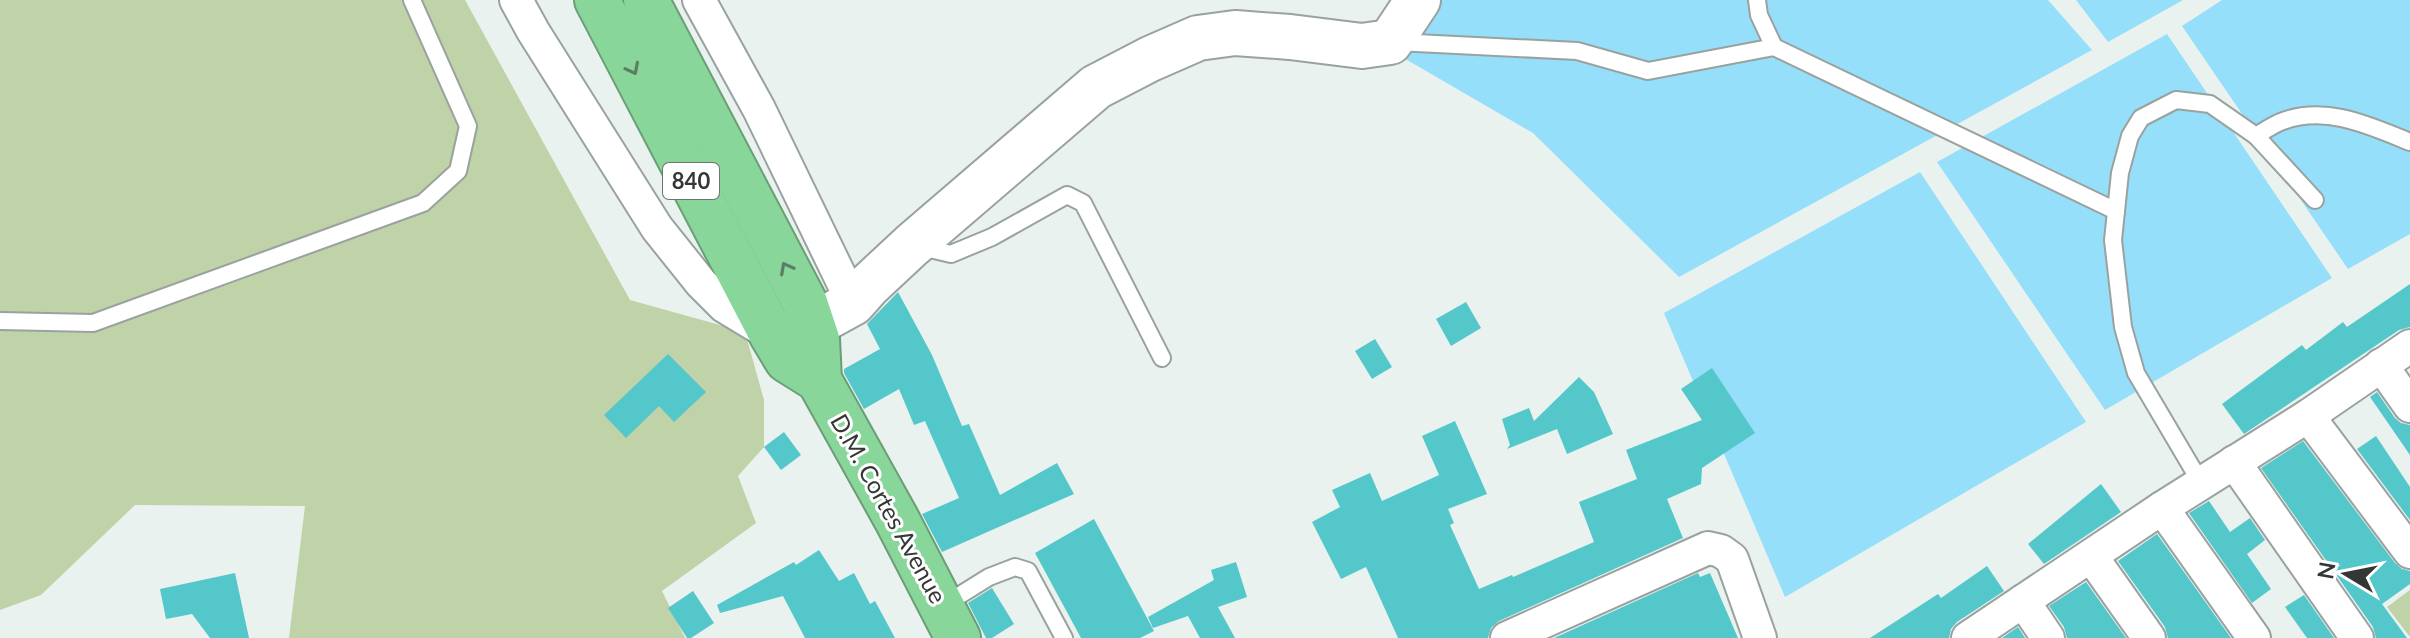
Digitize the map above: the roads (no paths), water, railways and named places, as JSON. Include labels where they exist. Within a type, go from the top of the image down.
[{"type":"highway","name":"D.M. Cortes Avenue","points":[[597,0],[792,330]]},
{"type":"highway","name":"D.M. Cortes Avenue","points":[[646,0],[805,303],[792,330],[787,360],[819,380],[950,622]]},
{"type":"street","points":[[516,0],[657,228],[701,283],[724,306],[792,330],[853,303],[912,245],[1096,87],[1198,38],[1235,33],[1362,46],[1390,42],[1418,0]]},
{"type":"street","points":[[699,0],[759,109],[853,303]]},
{"type":"street","points":[[1968,638],[2410,346]]},
{"type":"street","points":[[2381,365],[2410,406]]},
{"type":"street","points":[[2308,416],[2410,552]]},
{"type":"street","points":[[2234,462],[2357,638]]},
{"type":"street","points":[[2162,508],[2254,638]]},
{"type":"street","points":[[1507,638],[1708,548],[1721,551],[1732,559],[1760,638]]},
{"type":"street","points":[[2091,556],[2149,638]]},
{"type":"street","points":[[2023,601],[2048,638]]},
{"type":"lane","points":[[0,321],[93,323],[423,203],[458,171],[468,126],[412,0]]},
{"type":"lane","points":[[1757,0],[1759,15],[1774,47]]},
{"type":"lane","points":[[1390,42],[1577,51],[1648,71],[1774,47],[2116,211]]},
{"type":"lane","points":[[2201,483],[2136,373],[2123,327],[2113,240],[2120,173],[2130,136],[2141,118],[2176,100],[2210,104],[2256,136],[2315,200]]},
{"type":"lane","points":[[2256,136],[2283,121],[2318,115],[2357,120],[2410,142]]},
{"type":"lane","points":[[912,245],[951,254],[992,237],[1067,195],[1083,203],[1162,358]]},
{"type":"lane","points":[[950,622],[989,577],[1015,567],[1028,571],[1064,638]]},
{"type":"water","points":[[1431,0],[2048,0],[2092,50],[1679,277],[1533,133],[1402,57]]},
{"type":"water","points":[[2076,0],[2183,0],[2108,42]]},
{"type":"water","points":[[2222,0],[2410,0],[2410,234],[2348,269],[2182,26]]},
{"type":"water","points":[[2167,34],[2332,278],[2105,410],[1937,162]]},
{"type":"water","points":[[1920,172],[2086,422],[1785,597],[1664,313]]}]
